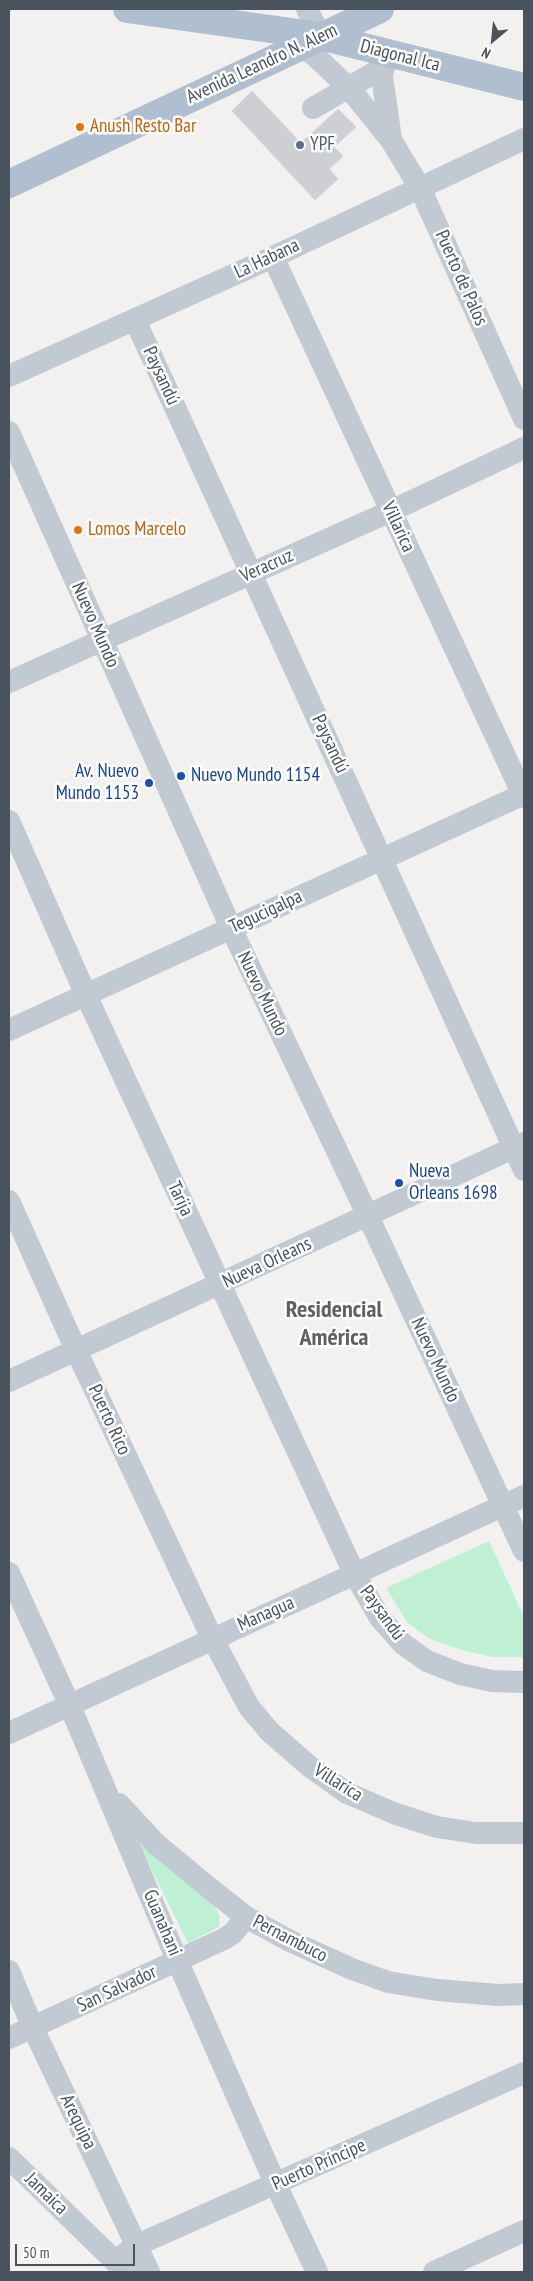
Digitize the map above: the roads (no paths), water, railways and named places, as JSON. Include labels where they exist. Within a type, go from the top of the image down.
[{"type":"main road","name":"Diagonal Ica","points":[[127,9],[309,41],[388,61],[524,87]]},
{"type":"main road","name":"Avenida Leandro N. Alem","points":[[9,184],[380,9]]},
{"type":"street","name":"Puerto de Palos","points":[[307,9],[309,41],[314,55],[349,88],[391,140],[420,188],[524,419]]},
{"type":"street","name":"Puerto de Palos","points":[[388,61],[382,76],[391,140]]},
{"type":"street","points":[[313,108],[349,88],[388,61]]},
{"type":"street","name":"La Habana","points":[[9,376],[273,257],[524,139]]},
{"type":"street","name":"Villarica","points":[[273,257],[524,795]]},
{"type":"street","name":"Paysandú","points":[[136,320],[382,858],[519,1146],[524,1170]]},
{"type":"street","name":"Nuevo Mundo","points":[[9,432],[231,928],[524,1551]]},
{"type":"street","name":"Veracruz","points":[[9,682],[101,639],[391,511],[524,448]]},
{"type":"street","name":"Tegucigalpa","points":[[9,1030],[382,858],[524,795]]},
{"type":"street","name":"Tarija","points":[[9,821],[86,994],[354,1575]]},
{"type":"street","name":"Nueva Orleans","points":[[9,1381],[519,1146]]},
{"type":"street","name":"Puerto Rico","points":[[9,1201],[76,1350],[212,1638]]},
{"type":"street","name":"Managua","points":[[9,1733],[524,1496]]},
{"type":"street","name":"Guanahani","points":[[9,1573],[70,1706],[178,1960],[316,2272]]},
{"type":"street","name":"Paysandú","points":[[354,1575],[380,1618],[403,1644],[427,1661],[460,1674],[492,1681],[524,1682]]},
{"type":"street","name":"Villarica","points":[[212,1638],[249,1707],[269,1730],[309,1766],[347,1793],[396,1814],[437,1826],[476,1833],[524,1834]]},
{"type":"street","name":"Pernambuco","points":[[104,1784],[134,1822],[156,1844],[246,1917],[334,1961],[388,1982],[437,1990],[524,1994]]},
{"type":"street","name":"San Salvador","points":[[9,2038],[233,1933],[246,1917]]},
{"type":"street","name":"Arequipa","points":[[9,1971],[33,2028],[149,2272]]},
{"type":"street","name":"Puerto Príncipe","points":[[121,2267],[137,2245],[276,2185],[524,2073]]},
{"type":"street","name":"Jamaica","points":[[9,2158],[121,2267]]},
{"type":"street","points":[[434,2272],[524,2231]]},
{"type":"place","name":"Anush Resto Bar","points":[[80,127]]},
{"type":"place","name":"YPF","points":[[300,145]]},
{"type":"place","name":"Lomos Marcelo","points":[[78,530]]},
{"type":"place","name":"Nuevo Mundo 1154","points":[[181,776]]},
{"type":"place","name":"Av. Nuevo Mundo 1153","points":[[149,783]]},
{"type":"place","name":"Nueva Orleans 1698","points":[[399,1183]]},
{"type":"district","name":"Residencial América","points":[[334,1324]]}]
